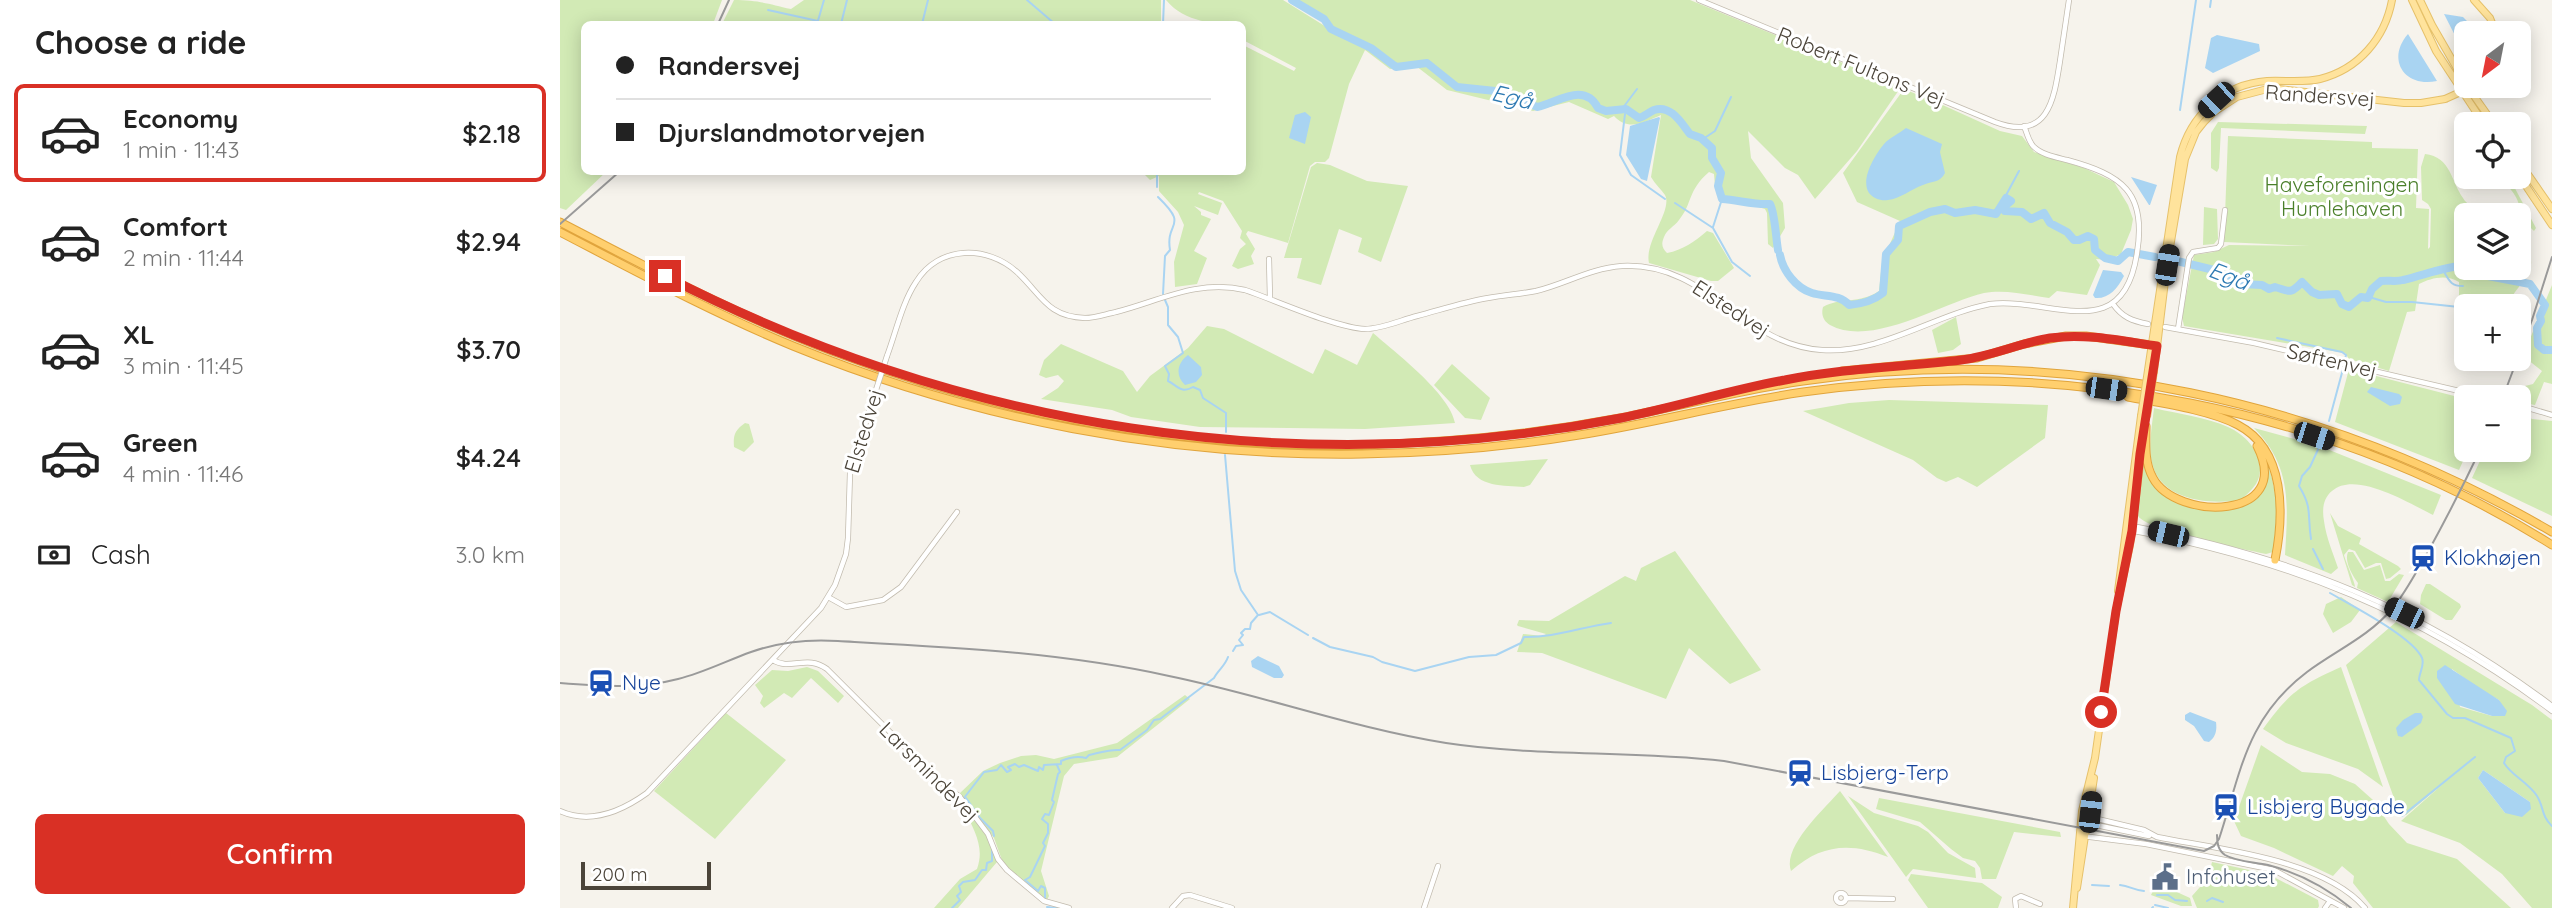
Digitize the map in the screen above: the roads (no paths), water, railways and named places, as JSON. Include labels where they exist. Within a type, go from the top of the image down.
[{"type":"highway","points":[[560,222],[753,319],[845,356],[907,377],[984,399],[1125,428],[1268,443],[1359,445],[1515,435],[1664,409],[1802,377],[1856,369],[1977,358],[2048,338],[2086,336],[2154,346]]},
{"type":"highway","points":[[560,232],[737,321],[867,373],[945,398],[1077,429],[1173,444],[1314,453],[1402,452],[1470,448],[1578,435],[1749,401],[1844,387],[1947,380],[2055,384],[2176,400],[2295,430],[2374,457],[2446,488],[2552,545]]},
{"type":"highway","points":[[1721,395],[1843,375],[1937,369],[2037,371],[2146,384],[2257,407],[2348,435],[2451,478],[2552,532]]},
{"type":"highway","points":[[2055,384],[2151,401],[2217,418],[2251,433],[2269,458],[2278,488],[2281,512],[2274,563]]},
{"type":"highway","points":[[2146,426],[2146,454],[2150,470],[2164,492],[2195,504],[2228,508],[2240,505],[2257,492],[2262,484],[2265,466],[2258,447],[2249,437],[2238,428],[2217,418]]},
{"type":"main road","name":"Randersvej","points":[[2073,908],[2079,881],[2083,836],[2180,157],[2191,128],[2216,100],[2246,85],[2266,81],[2320,79],[2351,66],[2379,37],[2388,19],[2392,0]]},
{"type":"main road","points":[[2412,0],[2436,51],[2476,112]]},
{"type":"main road","points":[[2420,0],[2454,64]]},
{"type":"main road","points":[[2474,0],[2491,21]]},
{"type":"main road","name":"Randersvej","points":[[2154,346],[2185,159],[2196,132],[2214,112],[2237,97],[2271,88],[2404,103],[2421,103],[2454,95]]},
{"type":"main road","points":[[2531,179],[2552,209]]},
{"type":"main road","points":[[2528,189],[2552,225]]},
{"type":"main road","name":"Randersvej","points":[[2128,528],[2146,426],[2144,416]]},
{"type":"street","name":"Robert Fultons Vej","points":[[1699,0],[1995,122],[2010,127],[2024,126]]},
{"type":"street","points":[[2069,0],[2053,103],[2043,117],[2024,126],[2030,142],[2043,153],[2099,169],[2124,187],[2135,202],[2141,230],[2131,283],[2113,304],[2128,319],[2148,324]]},
{"type":"street","points":[[2178,329],[2188,263],[2193,252],[2218,248],[2221,244],[2225,210]]},
{"type":"street","name":"Elstedvej","points":[[560,811],[576,816],[610,814],[635,802],[649,791],[812,619],[828,597],[846,554],[849,473],[887,356],[910,291],[920,276],[938,261],[964,253],[982,253],[1000,260],[1020,275],[1043,303],[1070,316],[1085,318],[1108,314],[1196,288],[1241,289],[1342,324],[1368,329],[1486,298],[1534,291],[1591,271],[1622,266],[1639,267],[1658,269],[1690,281],[1772,337],[1802,347],[1834,351],[1864,347],[1990,304],[2011,303],[2091,311],[2113,304]]},
{"type":"street","points":[[1269,259],[1269,298]]},
{"type":"street","name":"Søftenvej","points":[[2165,327],[2337,362],[2454,390]]},
{"type":"street","points":[[2531,409],[2552,415]]},
{"type":"street","points":[[828,597],[846,607],[889,597],[907,581],[957,512]]},
{"type":"street","points":[[2128,528],[2206,542],[2355,590],[2424,623],[2490,662],[2552,706]]},
{"type":"street","points":[[2274,563],[2354,595],[2422,627],[2488,666],[2552,711]]},
{"type":"street","name":"Larsmindevej","points":[[773,660],[786,664],[814,662],[827,669],[936,778],[961,797],[988,834],[1007,870],[1044,901],[1069,908]]},
{"type":"street","points":[[2086,821],[2291,866],[2340,886],[2365,908]]},
{"type":"street","points":[[2083,836],[2146,844],[2268,868],[2282,872],[2344,908]]},
{"type":"street","points":[[1424,908],[1438,866]]},
{"type":"street","points":[[1172,908],[1183,896],[1190,895],[1233,908]]},
{"type":"street","points":[[2016,908],[2015,899],[2021,896],[2040,904]]},
{"type":"street","points":[[1838,905],[1846,898],[1893,899]]},
{"type":"street","points":[[2325,908],[2330,901]]},
{"type":"water","points":[[2444,14],[2463,17],[2467,21],[2454,21],[2454,34]]},
{"type":"water","points":[[2408,34],[2437,81],[2415,80],[2402,70],[2399,53]]},
{"type":"water","points":[[2217,35],[2259,44],[2260,51],[2213,73],[2205,68],[2211,38]]},
{"type":"water","points":[[1305,112],[1311,117],[1305,144],[1289,138],[1295,115]]},
{"type":"water","points":[[1659,117],[1647,181],[1641,179],[1626,155],[1630,126]]},
{"type":"water","points":[[1906,128],[1942,144],[1940,152],[1945,173],[1938,180],[1897,198],[1885,200],[1873,197],[1866,181],[1870,167],[1884,144]]},
{"type":"water","points":[[2131,177],[2157,185],[2150,205],[2149,205]]},
{"type":"water","points":[[2103,270],[2121,272],[2124,276],[2112,292],[2095,298],[2093,295]]},
{"type":"water","points":[[1188,355],[1201,367],[1202,375],[1196,382],[1185,385],[1179,370],[1181,362]]},
{"type":"water","points":[[2371,387],[2399,394],[2402,397],[2400,404],[2390,406],[2367,392]]},
{"type":"water","points":[[1258,656],[1279,666],[1284,675],[1282,678],[1274,678],[1252,667],[1251,661]]},
{"type":"water","points":[[2445,665],[2499,700],[2507,711],[2505,716],[2492,716],[2455,704],[2437,678],[2437,671]]},
{"type":"water","points":[[2190,712],[2216,722],[2216,733],[2209,742],[2204,741],[2194,726],[2185,720],[2185,715]]},
{"type":"water","points":[[2415,713],[2421,713],[2421,723],[2402,737],[2398,736],[2396,728]]},
{"type":"water","points":[[2483,770],[2530,802],[2531,809],[2522,817],[2505,813],[2478,778]]},
{"type":"waterway","points":[[818,21],[824,0]]},
{"type":"waterway","points":[[842,21],[847,0]]},
{"type":"waterway","points":[[923,21],[928,0]]},
{"type":"waterway","points":[[1027,0],[1052,21]]},
{"type":"waterway","points":[[1163,21],[1164,0]]},
{"type":"waterway","name":"Egå","points":[[1292,0],[1324,19],[1331,29],[1371,48],[1396,67],[1427,63],[1457,87],[1505,92],[1537,107],[1578,95],[1592,100],[1598,108],[1606,111],[1626,109],[1639,118],[1654,110],[1671,112],[1690,134],[1701,138],[1712,148],[1712,158],[1721,173],[1718,186],[1722,199],[1770,204],[1778,250]]},
{"type":"waterway","points":[[2180,110],[2196,0]]},
{"type":"waterway","points":[[2210,7],[2211,0]]},
{"type":"waterway","points":[[768,10],[818,21]]},
{"type":"waterway","points":[[1622,109],[1637,89]]},
{"type":"waterway","points":[[1703,139],[1715,131],[1731,97]]},
{"type":"waterway","points":[[1625,114],[1620,155],[1631,175],[1665,199]]},
{"type":"waterway","points":[[2004,199],[2019,171]]},
{"type":"waterway","points":[[1157,175],[1157,187]]},
{"type":"waterway","points":[[1158,197],[1175,219],[1169,240],[1170,250],[1165,256],[1163,294]]},
{"type":"waterway","name":"Egå","points":[[1780,255],[1791,278],[1806,291],[1837,297],[1849,305],[1862,303],[1883,293],[1886,254],[1898,240],[1899,226],[1930,212],[1945,209],[1955,213],[1975,210],[1996,214],[2006,198],[2011,201],[2005,206],[2005,211],[2022,212],[2031,219],[2044,213],[2050,223],[2067,232],[2074,240],[2088,236],[2094,239],[2095,250],[2105,258],[2118,261],[2128,252],[2155,257]]},
{"type":"waterway","points":[[1713,227],[1722,199]]},
{"type":"waterway","points":[[1675,203],[1713,228],[1732,262],[1750,276]]},
{"type":"waterway","name":"Egå","points":[[2177,261],[2214,270],[2219,268],[2223,275],[2236,277],[2241,284],[2262,285],[2269,289],[2275,287],[2292,290],[2302,282],[2319,295],[2337,294],[2342,304],[2349,307],[2361,297],[2368,298],[2372,289],[2381,281],[2400,281],[2454,267]]},
{"type":"waterway","points":[[2443,270],[2453,284],[2463,286]]},
{"type":"waterway","name":"Egå","points":[[2509,280],[2530,284],[2545,305],[2537,328],[2538,345],[2544,350],[2552,350]]},
{"type":"waterway","points":[[2369,297],[2386,302],[2454,306]]},
{"type":"waterway","points":[[1165,300],[1168,307],[1168,325],[1178,337],[1183,353],[1165,366],[1169,374],[1168,381],[1182,389],[1193,387],[1200,390],[1203,398],[1226,413],[1226,432]]},
{"type":"waterway","points":[[2277,338],[2342,352],[2346,355],[2345,359]]},
{"type":"waterway","points":[[2329,421],[2343,369]]},
{"type":"waterway","points":[[2311,539],[2308,506],[2299,486],[2320,445]]},
{"type":"waterway","points":[[1225,455],[1235,571],[1241,590],[1258,615],[1251,623],[1250,629],[1241,633],[1243,635],[1239,640],[1243,645],[1236,646],[1233,651]]},
{"type":"waterway","points":[[2313,549],[2323,569]]},
{"type":"waterway","points":[[2330,593],[2381,622],[2416,650],[2423,661],[2419,680],[2447,714],[2453,718],[2465,718],[2511,738],[2515,751],[2506,757],[2504,763],[2533,791],[2552,826]]},
{"type":"waterway","points":[[1259,615],[1270,612],[1308,635]]},
{"type":"waterway","points":[[1313,638],[1330,647],[1415,671],[1469,657],[1496,655],[1521,643],[1524,637],[1556,634],[1611,623]]},
{"type":"waterway","points":[[964,798],[984,772],[997,770],[1001,765],[1007,772],[1011,770],[1008,767],[1015,764],[1038,771],[1039,767],[1043,770],[1044,765],[1061,764],[1061,761],[1067,759],[1086,758],[1101,752],[1120,750],[1147,730],[1154,720],[1160,719],[1214,678],[1228,657]]},
{"type":"waterway","points":[[2402,816],[2475,757]]},
{"type":"waterway","points":[[1045,898],[1045,888],[1041,886],[1038,891],[1025,880],[1030,877],[1045,846],[1043,843],[1048,833],[1048,824],[1042,819],[1045,814],[1049,815],[1054,802],[1052,800],[1060,772],[1057,765]]},
{"type":"waterway","points":[[966,798],[993,831],[994,836]]},
{"type":"waterway","points":[[952,908],[960,900],[957,896],[961,892],[959,886],[963,882],[975,880],[982,870],[986,870],[987,863],[992,861],[992,849]]},
{"type":"waterway","points":[[2092,885],[2109,886]]},
{"type":"waterway","points":[[2120,885],[2144,891]]},
{"type":"waterway","points":[[2157,895],[2168,895],[2175,900],[2187,901]]},
{"type":"waterway","points":[[2207,901],[2212,898],[2223,902]]},
{"type":"waterway","points":[[2155,905],[2168,908]]},
{"type":"waterway","points":[[1047,907],[1057,908]]},
{"type":"tram line","points":[[719,21],[729,0]]},
{"type":"tram line","points":[[560,224],[616,175]]},
{"type":"tram line","points":[[2508,385],[2552,257]]},
{"type":"tram line","points":[[560,683],[619,686],[664,682],[696,674],[762,649],[805,641],[827,640],[1046,656],[1169,676],[1376,729],[1446,743],[1515,750],[1724,761],[2204,851],[2214,846],[2219,839],[2248,748],[2271,708],[2307,672],[2362,636],[2392,609],[2429,550],[2474,462]]},
{"type":"tram line","points":[[2217,835],[2218,846],[2225,855],[2279,868],[2302,877],[2351,908]]},
{"type":"place","name":"Klokhøjen","points":[[2423,558]]},
{"type":"place","name":"Nye","points":[[601,683]]},
{"type":"place","name":"Lisbjerg-Terp","points":[[1800,773]]},
{"type":"place","name":"Lisbjerg Bygade","points":[[2226,807]]},
{"type":"place","name":"Infohuset","points":[[2165,877]]},
{"type":"park label","name":"Haveforeningen Humlehaven","points":[[2342,197]]}]
